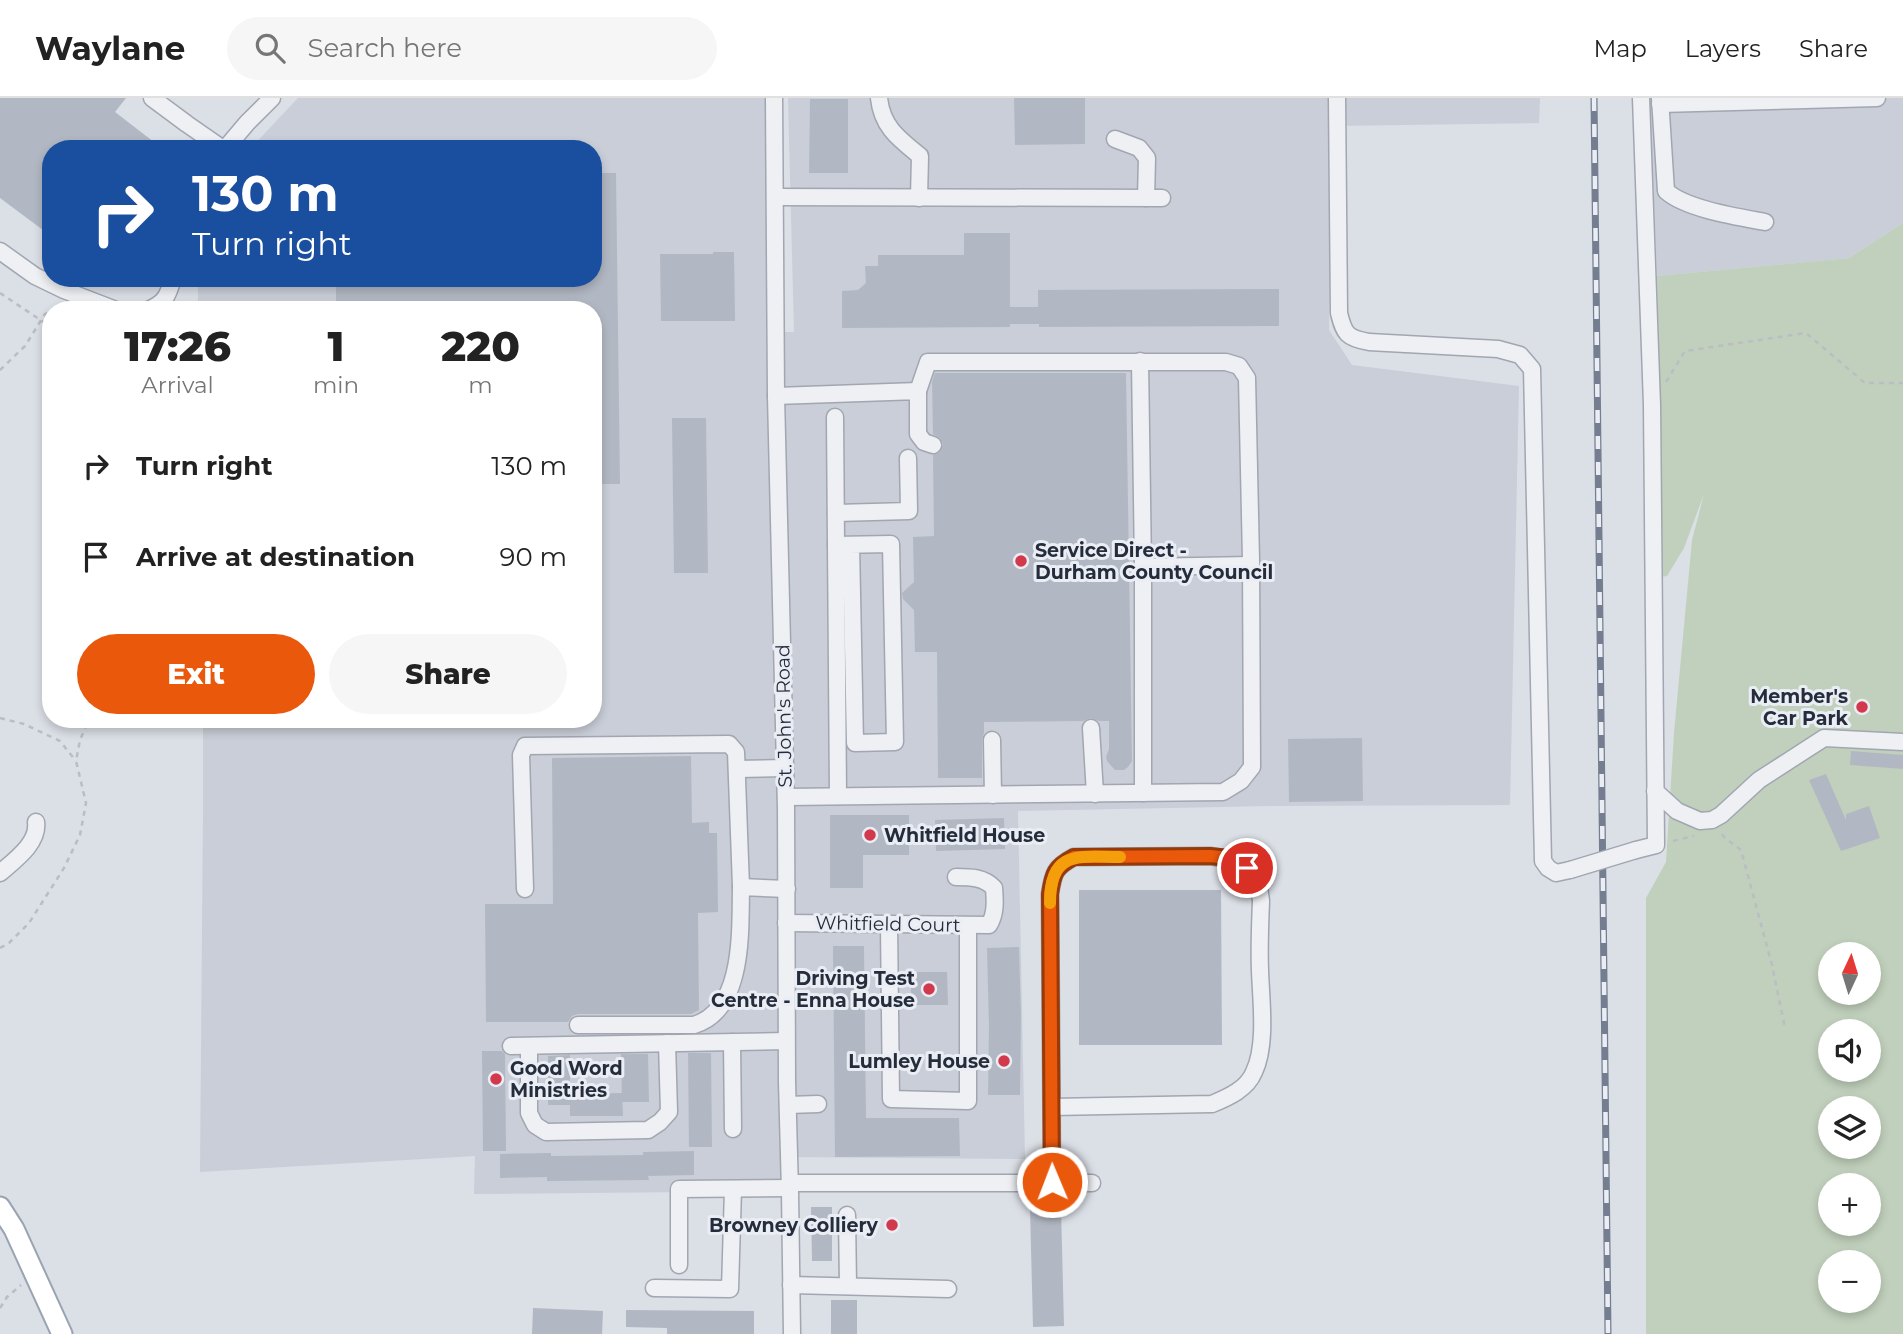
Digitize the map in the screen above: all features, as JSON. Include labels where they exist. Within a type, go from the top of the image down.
[{"type":"main road","points":[[0,1207],[14,1229],[62,1334]]},
{"type":"street","points":[[152,98],[211,140]]},
{"type":"street","points":[[232,140],[272,98]]},
{"type":"street","name":"St. John's Road","points":[[774,98],[776,396],[786,797],[786,1041],[792,1334]]},
{"type":"street","points":[[879,98],[887,126],[920,156],[919,198]]},
{"type":"street","points":[[1338,98],[1339,313],[1344,331],[1354,340],[1369,342],[1498,349],[1520,355],[1532,369],[1543,861],[1556,873],[1656,845],[1652,405],[1641,98]]},
{"type":"street","points":[[1765,222],[1697,207],[1671,197],[1666,191],[1660,101],[1877,98]]},
{"type":"street","points":[[776,197],[1154,198],[1147,158],[1139,148],[1115,139]]},
{"type":"street","points":[[0,251],[42,279]]},
{"type":"street","points":[[58,287],[92,301]]},
{"type":"street","points":[[160,301],[170,287]]},
{"type":"street","points":[[1140,361],[1143,793]]},
{"type":"street","points":[[786,797],[1223,792],[1241,781],[1252,767],[1247,378],[1239,366],[1226,362],[928,362],[918,391],[918,435],[924,442],[933,445]]},
{"type":"street","points":[[776,396],[918,391]]},
{"type":"street","points":[[835,417],[835,513],[844,545],[855,743],[895,743],[891,544],[844,545]]},
{"type":"street","points":[[835,513],[909,511],[908,458]]},
{"type":"street","points":[[838,796],[844,545]]},
{"type":"street","points":[[1143,567],[1251,565]]},
{"type":"street","points":[[1091,728],[1095,794]]},
{"type":"street","points":[[1655,792],[1677,811],[1700,821],[1712,821],[1759,780],[1824,738],[1903,742]]},
{"type":"street","points":[[992,740],[993,795]]},
{"type":"street","points":[[525,889],[522,755],[526,746],[729,744],[736,752],[741,887],[736,973],[731,990],[705,1021],[695,1024],[578,1025]]},
{"type":"street","points":[[737,769],[785,768]]},
{"type":"street","points":[[0,873],[22,853],[35,835],[36,822]]},
{"type":"street","points":[[1052,1107],[1212,1104],[1231,1096],[1247,1083],[1254,1074],[1260,1047],[1261,901],[1258,879],[1247,868],[1229,858],[1210,856],[1074,857],[1061,864],[1053,875],[1050,894],[1052,1182]]},
{"type":"street","name":"Whitfield Court","points":[[786,923],[989,925],[995,902],[994,888],[988,882],[975,877],[956,877]]},
{"type":"street","points":[[741,887],[787,889]]},
{"type":"street","points":[[889,925],[891,1099],[955,1101],[968,1101],[968,926]]},
{"type":"street","points":[[511,1046],[786,1041]]},
{"type":"street","points":[[732,1042],[733,1129]]},
{"type":"street","points":[[530,1046],[529,1113],[535,1125],[547,1132],[648,1130],[668,1112],[667,1043]]},
{"type":"street","points":[[788,1105],[818,1104]]},
{"type":"street","points":[[680,1265],[679,1189],[790,1185],[1093,1183]]},
{"type":"street","points":[[654,1288],[730,1289],[733,1189]]},
{"type":"street","points":[[847,1215],[848,1286]]},
{"type":"street","points":[[791,1285],[948,1289]]},
{"type":"path","points":[[0,293],[40,320]]},
{"type":"path","points":[[0,370],[25,346],[42,317]]},
{"type":"path","points":[[1652,405],[1685,351],[1806,333],[1865,383],[1903,383]]},
{"type":"path","points":[[0,718],[24,724],[60,741],[76,761]]},
{"type":"path","points":[[0,948],[29,923],[64,868],[80,835],[86,803],[76,761],[85,728]]},
{"type":"path","points":[[1656,845],[1699,835],[1712,821],[1725,838],[1741,850],[1772,965],[1785,1028]]},
{"type":"path","points":[[0,1308],[7,1297],[25,1281],[36,1276]]},
{"type":"shaded area","points":[[298,98],[774,98],[776,332],[794,332],[788,98],[1540,98],[1539,123],[1332,126],[1329,330],[1352,365],[1519,386],[1510,805],[1018,811],[1025,1159],[790,1157],[790,1191],[474,1194],[475,1156],[200,1172],[203,728],[602,728],[602,301],[198,301],[198,287],[602,287],[602,140],[258,140]]},
{"type":"shaded area","points":[[1650,98],[1903,98],[1903,223],[1849,258],[1657,276]]},
{"type":"green space","points":[[1903,223],[1903,1334],[1646,1334],[1646,898],[1666,862],[1674,733],[1692,540],[1704,494],[1684,548],[1667,576],[1660,577],[1662,469],[1657,276],[1849,258]]},
{"type":"building","points":[[0,98],[126,98],[115,112],[151,140],[42,140],[42,229],[0,198]]},
{"type":"building","points":[[1014,98],[1085,98],[1085,144],[1015,145]]},
{"type":"building","points":[[810,99],[848,99],[848,173],[809,173]]},
{"type":"building","points":[[602,173],[616,173],[620,484],[602,484],[602,301],[336,301],[336,287],[602,287]]},
{"type":"building","points":[[964,233],[1010,233],[1010,307],[1038,307],[1038,290],[1279,289],[1279,326],[1039,327],[1039,324],[1010,324],[1010,327],[842,328],[842,291],[858,290],[866,283],[865,266],[878,266],[878,255],[964,255]]},
{"type":"building","points":[[734,252],[735,321],[661,321],[660,254]]},
{"type":"building","name":"Service Direct - Durham County Council","points":[[935,373],[1126,373],[1132,761],[1124,770],[1115,770],[1107,761],[1109,721],[1091,718],[1083,721],[984,722],[982,778],[938,778],[937,652],[915,652],[914,610],[903,599],[902,593],[914,582],[913,537],[934,536],[933,455],[940,452],[943,444],[940,438],[933,434],[932,382]]},
{"type":"building","points":[[672,418],[706,418],[708,573],[674,573]]},
{"type":"building","points":[[1362,738],[1363,801],[1289,802],[1288,739]]},
{"type":"building","points":[[1851,751],[1903,755],[1903,769],[1850,765]]},
{"type":"building","points":[[691,756],[692,823],[709,822],[709,833],[717,833],[718,912],[698,913],[699,1010],[691,1014],[578,1014],[572,1016],[568,1022],[486,1022],[485,904],[553,904],[552,758]]},
{"type":"building","points":[[1826,774],[1846,820],[1846,814],[1869,806],[1880,838],[1841,851],[1809,780]]},
{"type":"building","name":"Whitfield House","points":[[830,815],[909,815],[909,855],[863,855],[863,888],[830,888]]},
{"type":"building","points":[[1004,818],[1005,849],[936,851],[935,820]]},
{"type":"building","points":[[1079,890],[1221,890],[1222,1045],[1079,1045]]},
{"type":"building","points":[[833,946],[864,946],[866,1118],[959,1118],[960,1156],[835,1157]]},
{"type":"building","points":[[1019,947],[1020,1095],[988,1095],[987,948]]},
{"type":"building","name":"Driving Test Centre - Enna House","points":[[911,972],[947,972],[948,1005],[911,1005]]},
{"type":"building","points":[[482,1051],[502,1051],[505,1054],[506,1151],[483,1151]]},
{"type":"building","points":[[688,1053],[711,1053],[712,1147],[689,1147]]},
{"type":"building","points":[[621,1054],[648,1054],[649,1102],[622,1102]]},
{"type":"building","points":[[570,1055],[570,1105],[548,1105],[548,1056]]},
{"type":"building","points":[[622,1093],[623,1116],[570,1116],[570,1094]]},
{"type":"building","points":[[694,1151],[694,1175],[648,1176],[649,1180],[547,1181],[547,1177],[500,1178],[500,1154],[643,1155],[643,1152]]},
{"type":"building","points":[[811,1207],[832,1207],[832,1261],[812,1261]]},
{"type":"building","points":[[1061,1207],[1064,1326],[1033,1327],[1030,1208]]},
{"type":"building","points":[[831,1300],[857,1300],[857,1334],[831,1334]]},
{"type":"building","points":[[533,1308],[603,1311],[602,1334],[532,1334]]},
{"type":"building","points":[[626,1310],[754,1311],[754,1334],[667,1334],[667,1328],[626,1327]]},
{"type":"railway","points":[[1594,98],[1608,1334]]},
{"type":"slow traffic","points":[[1050,903],[1053,875],[1061,864],[1074,857],[1120,857]]},
{"type":"place","name":"Service Direct - Durham County Council","points":[[1021,561]]},
{"type":"place","name":"Member's Car Park","points":[[1862,707]]},
{"type":"place","name":"Whitfield House","points":[[870,835]]},
{"type":"place","name":"Driving Test Centre - Enna House","points":[[929,989]]},
{"type":"place","name":"Lumley House","points":[[1004,1061]]},
{"type":"place","name":"Good Word Ministries","points":[[496,1079]]},
{"type":"place","name":"Browney Colliery","points":[[892,1225]]},
{"type":"route","points":[[1052,1182],[1050,894],[1053,875],[1061,864],[1074,857],[1210,856],[1229,858],[1247,868]]}]
